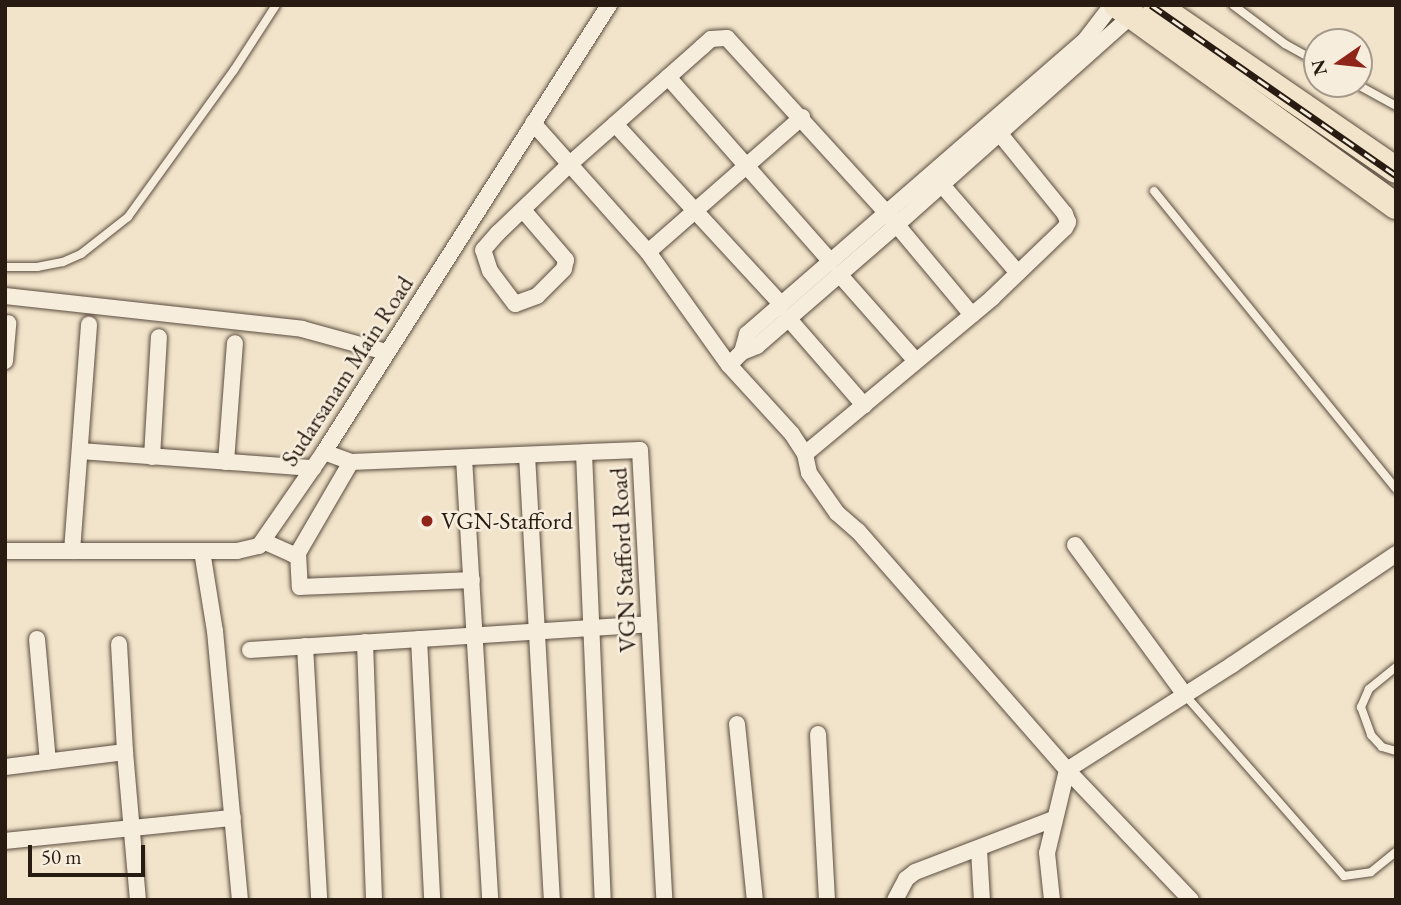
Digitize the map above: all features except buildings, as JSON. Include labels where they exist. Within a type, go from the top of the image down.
[{"type":"highway","points":[[1156,5],[1396,170]]},
{"type":"highway","points":[[1120,9],[1396,206]]},
{"type":"street","name":"Sudarsanam Main Road","points":[[263,541],[324,452],[609,5]]},
{"type":"street","points":[[729,365],[742,352],[757,346],[785,311],[835,267],[886,212],[1015,110],[1120,9]]},
{"type":"street","points":[[523,210],[566,260],[564,269],[537,296],[515,304],[490,271],[484,250],[523,210],[571,163],[711,39],[727,38],[802,117],[972,315]]},
{"type":"street","points":[[668,77],[916,361]]},
{"type":"street","points":[[835,267],[897,225],[1000,135],[1015,110]]},
{"type":"street","points":[[648,252],[802,117]]},
{"type":"street","points":[[533,123],[648,252],[729,365],[792,434],[805,454],[810,472],[837,513],[858,531],[1067,770],[1191,900]]},
{"type":"street","points":[[615,124],[696,210],[864,405]]},
{"type":"street","points":[[805,454],[972,315],[1059,235],[1068,222],[1000,135]]},
{"type":"street","points":[[942,185],[1018,273]]},
{"type":"street","points":[[5,296],[302,329],[386,352]]},
{"type":"street","points":[[5,361],[8,323]]},
{"type":"street","points":[[72,551],[89,325]]},
{"type":"street","points":[[152,457],[159,337]]},
{"type":"street","points":[[226,462],[234,343]]},
{"type":"street","name":"VGN Stafford Road","points":[[324,452],[351,462],[640,450],[664,900]]},
{"type":"street","points":[[79,451],[313,468]]},
{"type":"street","points":[[583,453],[603,900]]},
{"type":"street","points":[[527,455],[552,900]]},
{"type":"street","points":[[464,458],[490,900]]},
{"type":"street","points":[[351,462],[298,553],[300,587],[472,580]]},
{"type":"street","points":[[5,551],[237,551],[259,546],[263,541],[292,554],[298,553]]},
{"type":"street","points":[[1075,545],[1185,695]]},
{"type":"street","points":[[202,551],[215,631],[240,900]]},
{"type":"street","points":[[1052,900],[1047,853],[1067,770],[1396,554]]},
{"type":"street","points":[[250,650],[649,624]]},
{"type":"street","points":[[37,639],[48,762]]},
{"type":"street","points":[[419,639],[432,900]]},
{"type":"street","points":[[365,642],[374,900]]},
{"type":"street","points":[[119,644],[138,900]]},
{"type":"street","points":[[305,646],[318,900]]},
{"type":"street","points":[[737,724],[755,900]]},
{"type":"street","points":[[818,734],[827,900]]},
{"type":"street","points":[[5,767],[125,752]]},
{"type":"street","points":[[5,841],[233,818]]},
{"type":"street","points":[[899,896],[915,872],[1055,819]]},
{"type":"street","points":[[979,850],[982,900]]},
{"type":"lane","points":[[5,267],[37,267],[63,262],[81,254],[128,217],[234,70],[276,5]]},
{"type":"lane","points":[[1233,5],[1303,54]]},
{"type":"lane","points":[[1373,93],[1396,106]]},
{"type":"lane","points":[[1154,191],[1396,489]]},
{"type":"lane","points":[[1396,667],[1369,689],[1362,707],[1371,735],[1382,747],[1396,751]]},
{"type":"lane","points":[[1185,695],[1344,876],[1371,873],[1396,852]]},
{"type":"railway","points":[[1151,5],[1396,175]]},
{"type":"place","name":"VGN-Stafford","points":[[427,521]]}]
